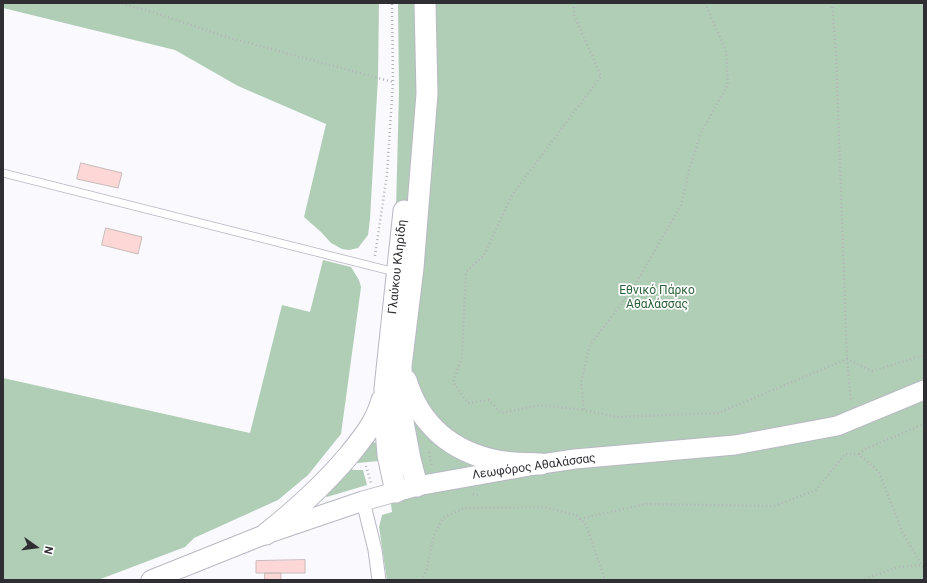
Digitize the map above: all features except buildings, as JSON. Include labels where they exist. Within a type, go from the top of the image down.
[{"type":"main road","name":"Γλαύκου Κληρίδη","points":[[417,486],[403,422],[401,366],[413,268],[427,94],[425,3]]},
{"type":"main road","name":"Γλαύκου Κληρίδη","points":[[396,492],[388,455],[385,388],[397,272],[425,42]]},
{"type":"main road","points":[[401,366],[415,406],[442,436],[481,457],[510,462],[542,464]]},
{"type":"main road","points":[[266,534],[318,489],[338,469],[364,438],[379,412],[385,388]]},
{"type":"main road","name":"Λεωφόρος Αθαλάσσας","points":[[151,580],[266,534],[363,501],[417,486],[575,459],[735,445],[837,426],[924,390]]},
{"type":"street","points":[[363,501],[375,550],[379,580]]},
{"type":"lane","points":[[3,173],[397,272]]},
{"type":"path","points":[[118,3],[153,12],[223,36],[393,82]]},
{"type":"path","points":[[374,266],[387,174],[393,82],[392,3]]},
{"type":"path","points":[[574,3],[574,15],[601,76],[512,195],[484,256],[466,272],[462,357],[453,382],[468,403],[489,400],[501,413],[541,405],[584,410],[616,417],[718,412],[846,359],[872,371],[924,355]]},
{"type":"path","points":[[584,410],[581,382],[590,345],[632,290],[681,205],[700,134],[728,84],[726,51],[705,3]]},
{"type":"path","points":[[832,3],[836,53],[846,359],[853,419]]},
{"type":"path","points":[[580,519],[645,504],[774,506],[816,490],[845,454],[859,454],[865,449],[924,424]]},
{"type":"path","points":[[859,454],[879,472],[903,534],[923,565],[924,569]]},
{"type":"path","points":[[420,580],[426,572],[434,535],[443,518],[464,508],[544,507],[576,515],[586,525],[605,580]]},
{"type":"path","points":[[861,580],[898,567],[923,565]]},
{"type":"green space","points":[[3,3],[379,3],[378,77],[368,235],[358,248],[349,250],[342,249],[331,243],[304,217],[326,124],[238,86],[175,50],[3,8]]},
{"type":"green space","name":"Εθνικό Πάρκο Αθαλάσσας","points":[[398,3],[924,3],[924,580],[387,580],[379,527],[382,515],[392,512],[389,489],[399,91]]},
{"type":"green space","points":[[323,260],[351,267],[359,280],[361,287],[341,434],[308,475],[278,500],[194,538],[185,547],[98,580],[3,580],[3,378],[250,433],[282,305],[310,312]]},
{"type":"green space","points":[[372,442],[377,444],[379,461],[354,462]]},
{"type":"green space","points":[[349,467],[353,470],[363,470],[367,485],[327,497],[326,496]]}]
